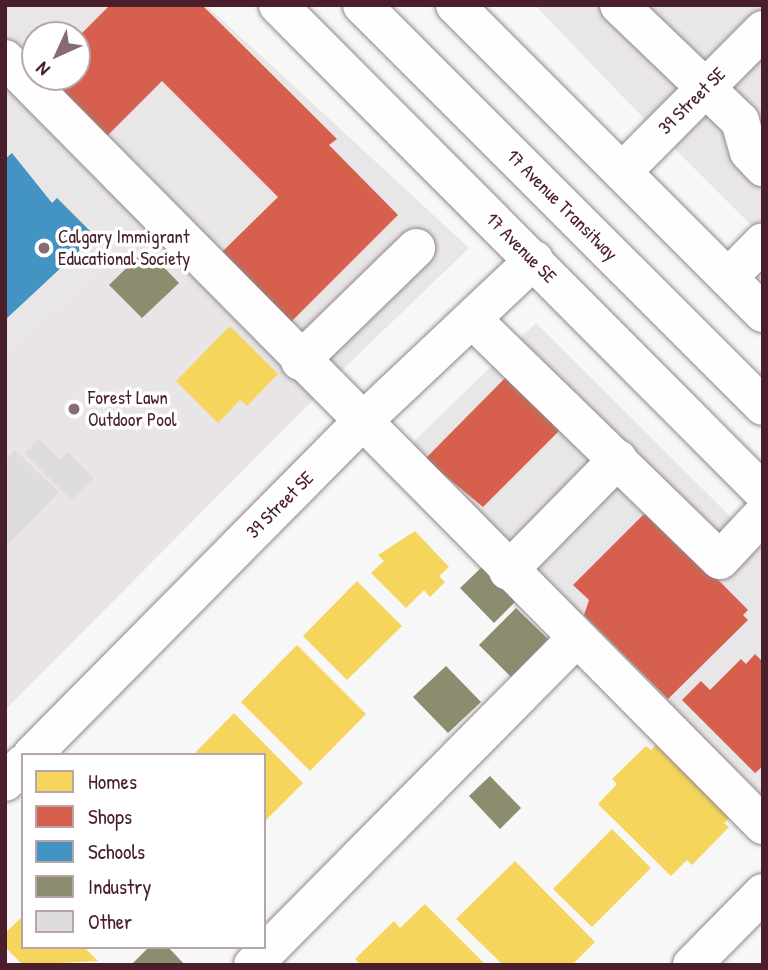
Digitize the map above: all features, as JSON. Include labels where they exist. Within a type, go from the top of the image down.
[{"type":"main road","name":"17 Avenue SE","points":[[278,5],[763,492]]},
{"type":"main road","name":"17 Avenue Transitway","points":[[362,5],[763,406]]},
{"type":"main road","points":[[455,5],[763,313]]},
{"type":"main road","points":[[619,5],[740,121],[749,152],[763,167]]},
{"type":"main road","name":"39 Street SE","points":[[622,172],[763,30]]},
{"type":"main road","points":[[5,59],[360,424],[763,825]]},
{"type":"main road","points":[[728,278],[763,242]]},
{"type":"main road","points":[[300,360],[416,248]]},
{"type":"main road","name":"39 Street SE","points":[[34,753],[360,424],[534,260]]},
{"type":"main road","points":[[472,320],[720,560],[763,514]]},
{"type":"main road","points":[[508,571],[618,459]]},
{"type":"main road","points":[[253,965],[576,639]]},
{"type":"main road","points":[[5,782],[21,766]]},
{"type":"main road","points":[[692,965],[763,893]]},
{"type":"shaded area","points":[[5,5],[206,5],[469,248],[338,374],[5,353]]},
{"type":"shaded area","points":[[535,5],[763,5],[763,237],[619,93]]},
{"type":"shaded area","points":[[151,228],[320,393],[5,710],[5,353]]},
{"type":"shaded area","points":[[536,323],[763,549],[763,797],[407,448]]},
{"type":"building: Homes","points":[[230,326],[278,374],[247,406],[240,400],[218,423],[176,381]]},
{"type":"building: Homes","points":[[415,531],[449,567],[439,576],[445,582],[430,597],[424,590],[406,608],[371,573],[384,561],[378,555]]},
{"type":"building: Homes","points":[[357,581],[402,626],[347,680],[303,636]]},
{"type":"building: Homes","points":[[297,645],[366,714],[310,771],[241,702]]},
{"type":"building: Homes","points":[[234,713],[303,783],[266,820],[266,753],[195,753]]},
{"type":"building: Homes","points":[[656,745],[730,817],[724,823],[729,827],[692,865],[687,860],[671,876],[598,804],[617,784],[612,779],[646,746],[651,750]]},
{"type":"building: Homes","points":[[612,829],[651,868],[592,927],[553,889]]},
{"type":"building: Homes","points":[[515,861],[595,942],[572,965],[503,965],[456,919]]},
{"type":"building: Homes","points":[[425,904],[486,965],[361,965],[355,959],[394,921],[400,928]]},
{"type":"building: Homes","points":[[21,918],[21,949],[86,949],[98,961],[23,965],[5,947],[5,933]]},
{"type":"building: Shops","points":[[110,5],[202,5],[337,139],[329,145],[398,215],[290,323],[220,254],[278,197],[162,81],[105,138],[57,91],[91,91],[91,24]]},
{"type":"building: Shops","points":[[509,374],[563,427],[483,507],[425,459]]},
{"type":"building: Shops","points":[[652,513],[748,610],[743,615],[748,620],[668,699],[584,615],[589,600],[573,585],[643,515]]},
{"type":"building: Shops","points":[[755,654],[763,662],[763,766],[755,773],[682,700],[701,681],[710,690],[741,659],[746,664]]},
{"type":"building: Schools","name":"Calgary Immigrant Educational Society","points":[[12,153],[52,203],[57,198],[95,236],[5,320],[5,159]]},
{"type":"building: Industry","points":[[146,249],[179,283],[142,318],[109,285]]},
{"type":"building: Industry","points":[[482,567],[516,601],[494,623],[460,588]]},
{"type":"building: Industry","points":[[516,608],[549,640],[512,678],[479,645]]},
{"type":"building: Industry","points":[[446,666],[481,702],[448,733],[413,697]]},
{"type":"building: Industry","points":[[490,776],[521,808],[500,829],[469,796]]},
{"type":"building: Industry","points":[[147,949],[170,949],[185,965],[131,965]]},
{"type":"building: Other","points":[[39,439],[60,460],[68,452],[94,479],[72,501],[24,453]]},
{"type":"building: Other","points":[[15,450],[59,492],[5,548],[5,460]]},
{"type":"place","name":"Calgary Immigrant Educational Society","points":[[44,248]]},
{"type":"place","name":"Forest Lawn Outdoor Pool","points":[[74,409]]}]
